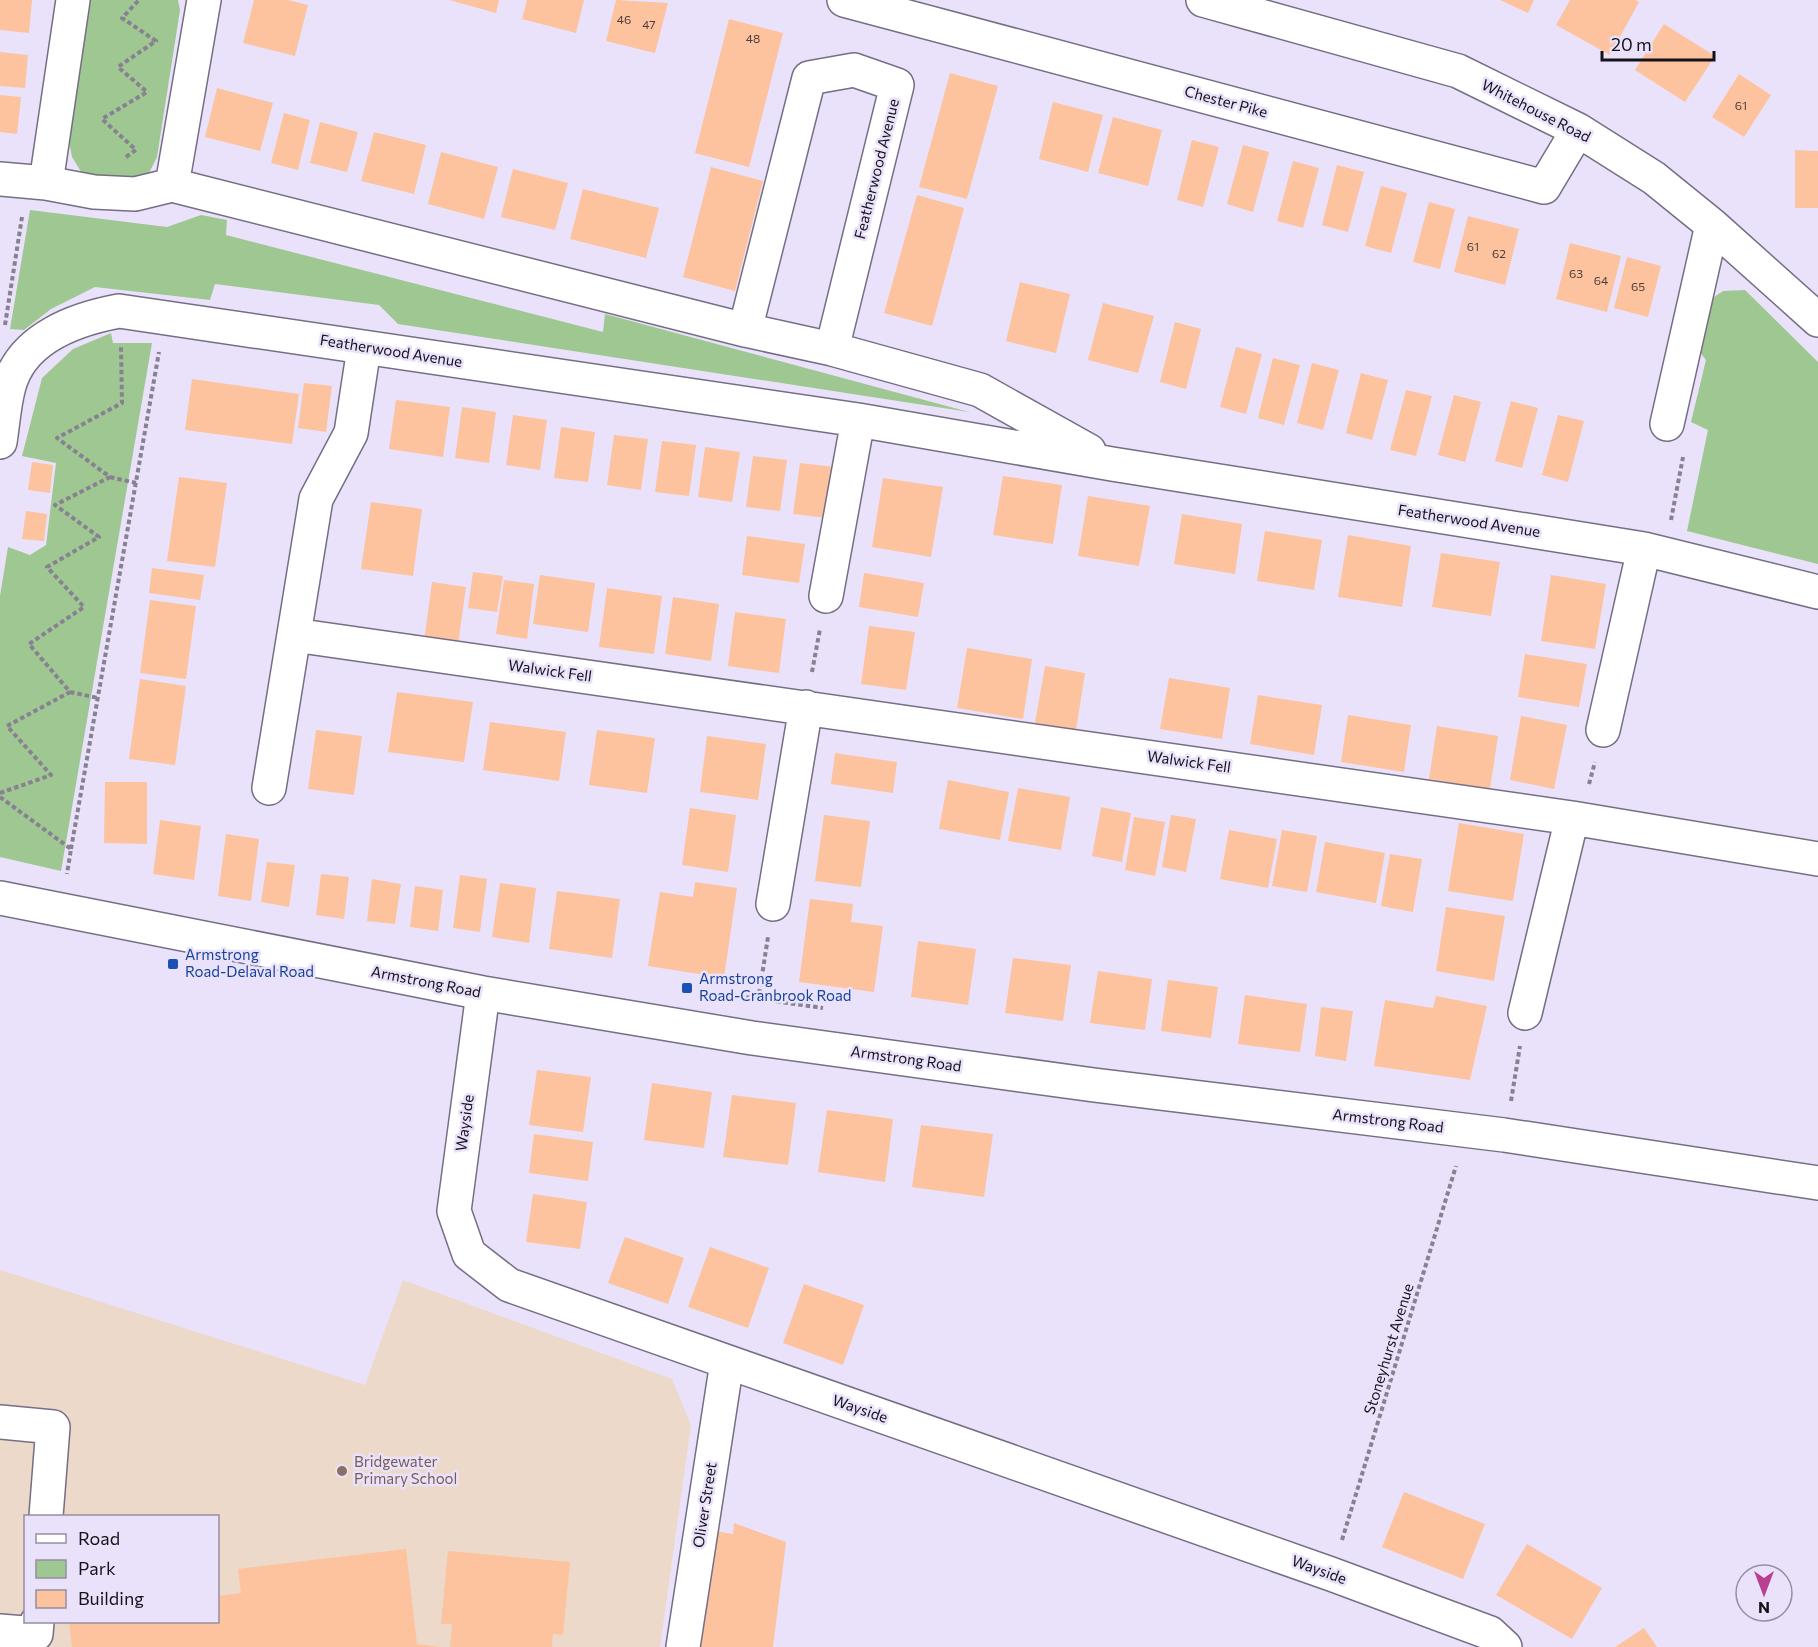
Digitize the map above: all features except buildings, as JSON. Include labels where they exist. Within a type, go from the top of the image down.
[{"type":"street","points":[[46,183],[73,0]]},
{"type":"street","points":[[172,185],[204,0]]},
{"type":"street","name":"Chester Pike","points":[[844,0],[1544,187],[1578,130]]},
{"type":"street","name":"Whitehouse Road","points":[[1203,0],[1458,71],[1578,130],[1654,178],[1712,225],[1817,318]]},
{"type":"street","name":"Featherwood Avenue","points":[[745,330],[809,78],[855,70],[897,85],[832,350]]},
{"type":"street","name":"Featherwood Avenue","points":[[0,179],[46,183],[94,192],[135,194],[172,185],[832,350],[980,390],[1112,464]]},
{"type":"street","points":[[1667,424],[1712,225]]},
{"type":"street","name":"Featherwood Avenue","points":[[0,442],[9,385],[24,357],[51,334],[86,317],[119,311],[858,420],[1112,464],[1644,549],[1818,591]]},
{"type":"street","points":[[269,788],[316,498],[351,433],[364,348]]},
{"type":"street","points":[[826,596],[858,420]]},
{"type":"street","points":[[1603,730],[1644,549]]},
{"type":"street","name":"Walwick Fell","points":[[294,635],[1581,819],[1818,859]]},
{"type":"street","points":[[773,904],[806,707]]},
{"type":"street","points":[[1525,1013],[1581,819]]},
{"type":"street","name":"Armstrong Road","points":[[0,898],[483,993],[752,1038],[1106,1087],[1467,1130],[1818,1183]]},
{"type":"street","name":"Wayside","points":[[483,993],[453,1211],[469,1254],[509,1285],[1331,1574],[1490,1633],[1505,1647]]},
{"type":"street","name":"Oliver Street","points":[[683,1647],[727,1362]]},
{"type":"street","points":[[0,1422],[53,1426],[46,1515]]},
{"type":"street","points":[[0,1631],[36,1635],[37,1623]]},
{"type":"path","points":[[94,192],[102,175],[136,150],[102,119],[147,92],[118,67],[156,41],[122,18],[139,0]]},
{"type":"path","points":[[3,333],[23,212]]},
{"type":"path","points":[[119,311],[122,403],[57,438],[110,477],[136,483]]},
{"type":"path","points":[[60,910],[165,316]]},
{"type":"path","points":[[1669,528],[1684,452]]},
{"type":"path","points":[[98,698],[70,692],[30,644],[84,607],[47,567],[99,537],[56,505],[110,477]]},
{"type":"path","points":[[806,707],[826,596]]},
{"type":"path","points":[[0,795],[51,775],[7,726],[70,692]]},
{"type":"path","points":[[0,795],[71,849]]},
{"type":"path","points":[[752,1038],[773,904]]},
{"type":"path","points":[[1513,1090],[1525,1013]]},
{"type":"path","name":"Stoneyhurst Avenue","points":[[1331,1574],[1467,1130]]},
{"type":"shaded area","name":"Bridgewater Primary School","points":[[0,1270],[365,1385],[403,1280],[672,1379],[691,1425],[660,1647],[0,1647]]},
{"type":"green space","points":[[90,0],[178,0],[180,10],[157,157],[148,175],[134,184],[83,175],[72,157],[69,142]]},
{"type":"green space","points":[[30,210],[167,227],[201,215],[227,220],[226,235],[603,332],[605,314],[969,412],[398,324],[379,305],[215,284],[210,300],[95,287],[51,309],[24,330],[10,329]]},
{"type":"green space","points":[[1745,290],[1818,362],[1818,564],[1687,531],[1708,430],[1691,422],[1706,360],[1695,346],[1705,303],[1723,291]]},
{"type":"green space","points":[[111,333],[113,343],[152,343],[61,871],[0,857],[0,596],[8,547],[30,555],[46,545],[56,463],[22,456],[42,378],[73,349]]},
{"type":"place","name":"Armstrong Road-Delaval Road","points":[[173,964]]},
{"type":"place","name":"Armstrong Road-Cranbrook Road","points":[[687,988]]},
{"type":"place","name":"Bridgewater Primary School","points":[[342,1471]]}]
